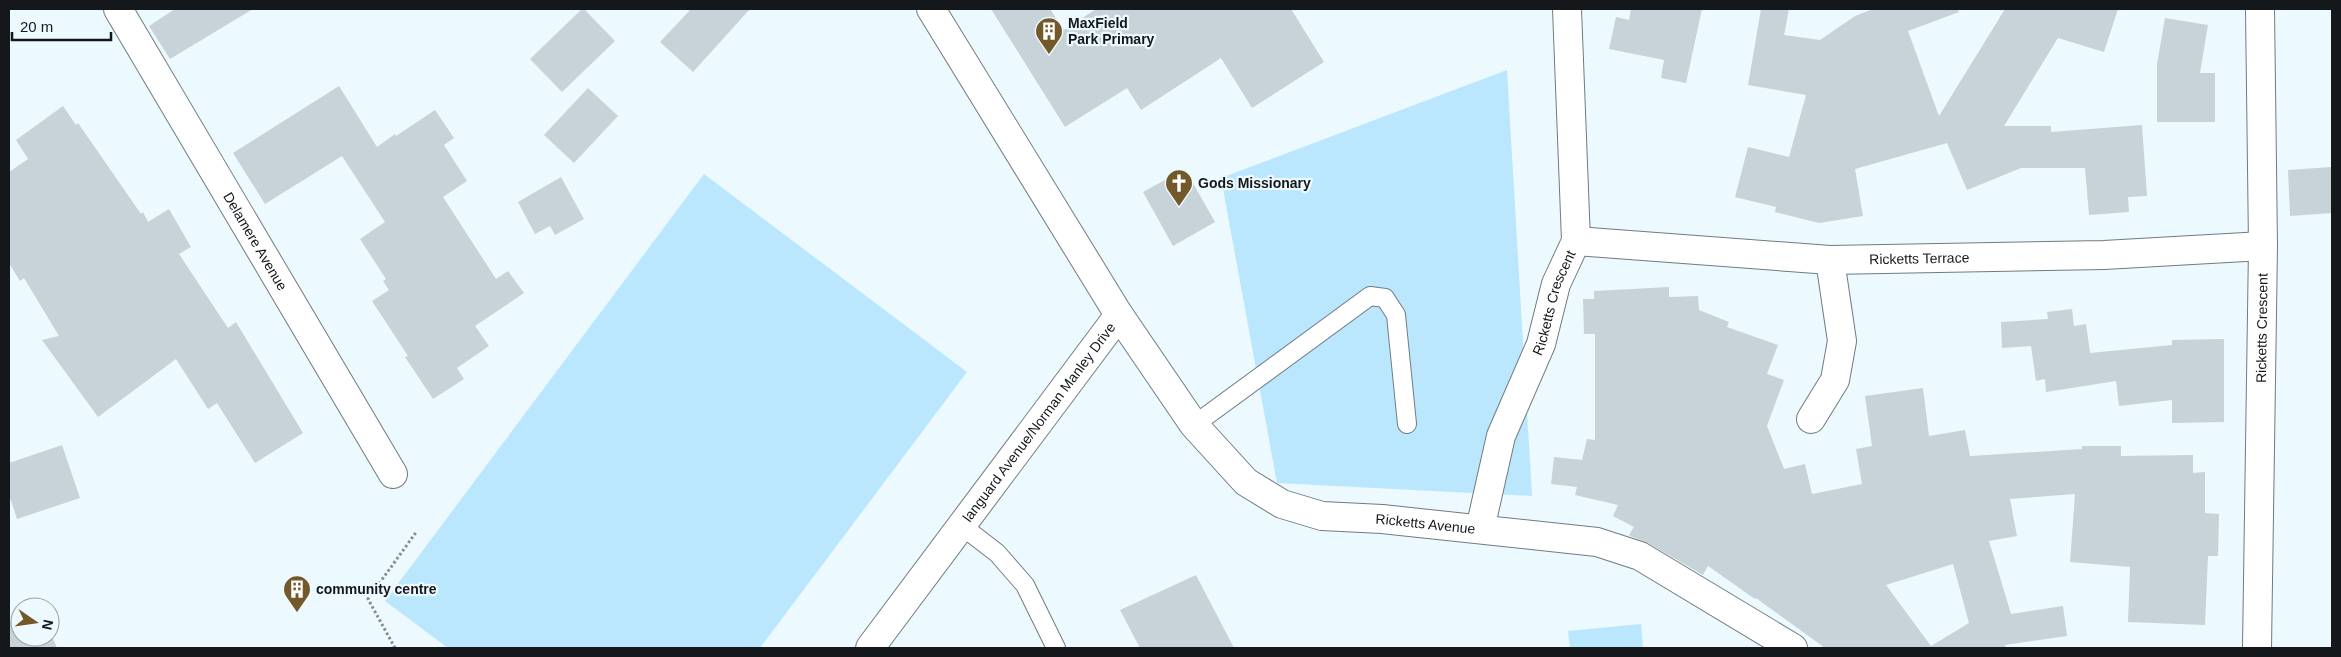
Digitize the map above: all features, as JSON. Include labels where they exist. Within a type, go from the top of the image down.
[{"type":"street","name":"Delamere Avenue","points":[[118,9],[393,474]]},
{"type":"street","name":"languard Avenue/Norman Manley Drive","points":[[870,648],[1120,315],[931,9]]},
{"type":"street","name":"Ricketts Crescent","points":[[1480,529],[1501,436],[1541,344],[1556,284],[1576,241],[1567,9]]},
{"type":"street","name":"Ricketts Crescent","points":[[2257,648],[2263,246],[2260,9]]},
{"type":"street","name":"Ricketts Terrace","points":[[1576,241],[1830,260],[2104,255],[2263,246]]},
{"type":"street","points":[[1811,419],[1835,380],[1842,341],[1830,260]]},
{"type":"street","name":"Ricketts Avenue","points":[[1120,315],[1194,425],[1246,482],[1282,504],[1322,516],[1382,519],[1597,542],[1640,556],[1793,648]]},
{"type":"lane","points":[[1194,425],[1370,296],[1385,298],[1396,315],[1407,424]]},
{"type":"lane","points":[[962,526],[997,553],[1025,585],[1056,648]]},
{"type":"path","points":[[395,648],[368,598],[417,530]]},
{"type":"shaded area","points":[[1507,70],[1532,496],[1277,483],[1221,178]]},
{"type":"shaded area","points":[[704,174],[967,372],[760,648],[448,648],[385,601]]},
{"type":"shaded area","points":[[1641,624],[1643,648],[1570,648],[1568,631]]},
{"type":"building","points":[[175,9],[253,9],[170,59],[149,26]]},
{"type":"building","points":[[582,9],[615,41],[562,92],[530,59]]},
{"type":"building","points":[[691,9],[750,9],[693,72],[660,42]]},
{"type":"building","points":[[991,9],[1050,9],[1064,30],[1096,9],[1291,9],[1324,62],[1252,108],[1221,58],[1141,110],[1127,88],[1065,127]]},
{"type":"building","points":[[1631,9],[1702,9],[1686,83],[1661,78],[1664,60],[1609,49],[1616,17],[1629,20]]},
{"type":"building","points":[[1761,9],[1789,9],[1784,35],[1820,40],[1855,16],[1873,9],[1958,9],[1959,12],[1908,31],[1939,116],[2005,9],[2118,9],[2104,52],[2058,38],[2004,126],[2051,126],[2051,132],[2142,125],[2147,196],[2128,197],[2129,212],[2089,215],[2085,168],[2021,168],[1967,190],[1947,143],[1855,169],[1863,216],[1819,223],[1775,212],[1776,207],[1735,197],[1748,147],[1789,157],[1806,95],[1748,85]]},
{"type":"building","points":[[2165,18],[2208,25],[2200,73],[2215,73],[2215,122],[2157,122],[2157,64]]},
{"type":"building","points":[[339,86],[377,147],[435,110],[454,138],[444,145],[467,181],[443,197],[496,279],[508,271],[524,293],[475,326],[489,346],[457,368],[464,379],[433,399],[405,357],[408,356],[372,301],[389,290],[383,281],[386,279],[360,239],[385,222],[342,156],[265,204],[233,153]]},
{"type":"building","points":[[588,88],[618,116],[574,163],[544,135]]},
{"type":"building","points":[[63,106],[76,125],[78,123],[141,214],[143,212],[148,222],[169,209],[191,247],[179,254],[228,328],[236,322],[303,433],[255,463],[217,403],[208,409],[176,359],[98,417],[42,340],[59,336],[24,278],[20,281],[9,263],[9,172],[28,159],[16,140]]},
{"type":"building","points":[[2331,167],[2332,213],[2290,216],[2288,170]]},
{"type":"building","name":"Gods Missionary","points":[[1185,169],[1215,222],[1173,246],[1143,192]]},
{"type":"building","points":[[561,177],[584,219],[555,235],[550,226],[535,234],[518,202]]},
{"type":"building","points":[[1669,287],[1669,297],[1698,296],[1699,310],[1729,322],[1727,327],[1778,345],[1767,374],[1784,380],[1767,426],[1784,469],[1805,464],[1812,494],[1862,484],[1856,449],[1872,446],[1865,396],[1923,388],[1929,436],[1965,430],[1970,456],[2082,449],[2082,446],[2121,446],[2121,456],[2193,455],[2193,473],[2205,472],[2205,513],[2219,514],[2218,556],[2208,556],[2205,625],[2128,622],[2130,567],[2070,562],[2075,494],[2010,499],[2017,536],[1989,541],[2011,614],[2063,606],[2067,636],[2005,645],[2006,648],[1825,648],[1708,566],[1703,575],[1648,543],[1630,536],[1634,527],[1613,516],[1618,505],[1575,495],[1577,487],[1551,484],[1554,457],[1582,460],[1587,439],[1595,440],[1595,334],[1584,334],[1583,299],[1594,299],[1594,291]],"holes":[[[1953,564],[1969,623],[1931,646],[1886,585]]]},
{"type":"building","points":[[2072,309],[2074,326],[2086,324],[2090,353],[2172,345],[2172,340],[2224,339],[2224,422],[2172,423],[2172,400],[2119,406],[2116,381],[2046,392],[2045,379],[2036,381],[2031,346],[2002,348],[2001,322],[2048,319],[2047,312]]},
{"type":"building","points":[[62,445],[80,498],[17,519],[9,495],[9,463]]},
{"type":"building","points":[[1196,575],[1234,648],[1140,648],[1120,610]]},
{"type":"building","points":[[9,622],[10,647],[57,648],[9,648]]},
{"type":"place","name":"MaxField Park Primary","points":[[1049,55]]},
{"type":"place","name":"Gods Missionary","points":[[1179,207]]},
{"type":"place","name":"community centre","points":[[297,613]]}]
